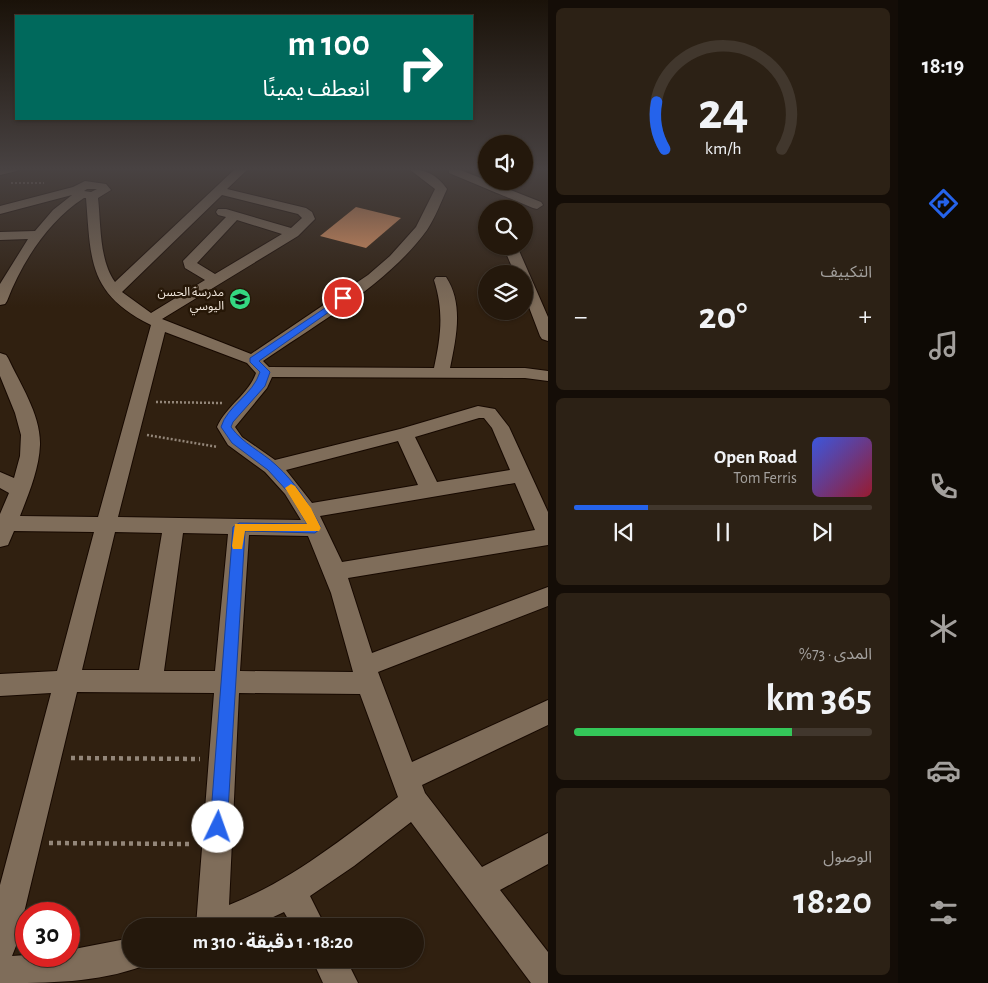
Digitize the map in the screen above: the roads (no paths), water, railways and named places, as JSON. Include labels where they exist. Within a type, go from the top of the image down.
[{"type":"street","points":[[0,301],[8,279],[16,266],[57,215]]},
{"type":"street","points":[[91,215],[98,254],[106,280],[130,307],[155,321],[259,366],[525,373],[548,376]]},
{"type":"street","points":[[114,291],[195,215]]},
{"type":"street","points":[[230,215],[293,233]]},
{"type":"street","points":[[0,946],[138,402],[155,321],[215,280],[293,233],[308,221],[308,215]]},
{"type":"street","points":[[259,366],[395,259],[422,228],[429,215]]},
{"type":"street","points":[[215,280],[193,268],[190,265],[190,261],[234,216]]},
{"type":"street","points":[[3,238],[39,235]]},
{"type":"street","points":[[441,372],[451,317],[449,297],[442,280]]},
{"type":"street","points":[[533,299],[548,336]]},
{"type":"street","points":[[0,358],[27,421],[31,443],[19,490],[3,531],[106,525],[239,527],[311,519],[431,491],[522,475]]},
{"type":"street","points":[[259,366],[261,384],[228,422],[226,427],[235,441],[263,461],[292,489],[311,519],[334,572],[367,675],[409,790],[476,886],[548,979]]},
{"type":"street","points":[[263,461],[404,434],[478,412],[489,413],[500,427],[522,475],[543,514],[548,536],[334,572]]},
{"type":"street","points":[[404,434],[431,491]]},
{"type":"street","points":[[0,479],[19,490]]},
{"type":"street","points":[[150,682],[174,526]]},
{"type":"street","points":[[214,918],[222,759],[239,527]]},
{"type":"street","points":[[0,686],[67,681],[227,681],[367,675],[548,596]]},
{"type":"street","points":[[232,918],[290,892],[359,845],[409,790],[548,712]]},
{"type":"street","points":[[476,886],[548,848]]},
{"type":"street","points":[[290,892],[305,918]]},
{"type":"street","points":[[0,974],[72,966],[122,956]]},
{"type":"street","points":[[333,968],[341,983]]},
{"type":"place","name":"مدرسة الحسن اليوسي","points":[[240,299]]}]
